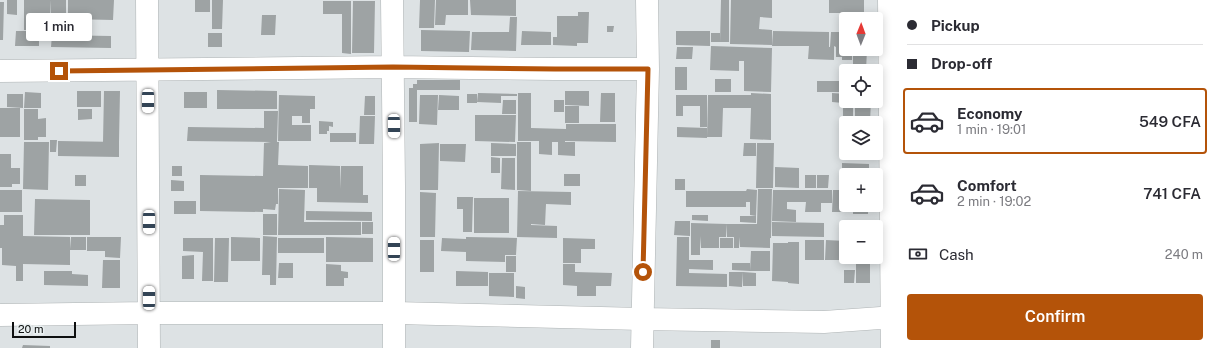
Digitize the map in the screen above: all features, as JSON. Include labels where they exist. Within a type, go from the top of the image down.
[{"type":"street","points":[[147,0],[149,348]]},
{"type":"street","points":[[392,0],[395,313],[394,348]]},
{"type":"street","points":[[642,348],[648,0]]},
{"type":"street","points":[[890,0],[893,89],[894,317],[892,348]]},
{"type":"street","points":[[0,71],[393,67],[648,69]]},
{"type":"street","points":[[0,315],[149,313],[395,313],[824,322],[894,317]]},
{"type":"building","points":[[7,0],[17,0],[17,15],[7,14]]},
{"type":"building","points":[[24,0],[51,0],[50,20],[42,20],[42,30],[24,30]]},
{"type":"building","points":[[51,0],[66,0],[66,15],[51,16]]},
{"type":"building","points":[[68,0],[114,0],[113,20],[68,19]]},
{"type":"building","points":[[195,0],[210,0],[210,12],[195,12]]},
{"type":"building","points":[[212,0],[223,0],[222,29],[212,29]]},
{"type":"building","points":[[420,0],[435,0],[434,28],[419,28]]},
{"type":"building","points":[[436,0],[468,0],[468,15],[446,15],[445,25],[435,25]]},
{"type":"building","points":[[470,0],[516,0],[516,16],[471,15]]},
{"type":"building","points":[[721,0],[729,0],[729,42],[720,42]]},
{"type":"building","points":[[731,0],[772,0],[772,18],[760,17],[759,29],[772,30],[772,45],[730,44]]},
{"type":"building","points":[[829,0],[864,0],[864,12],[829,13]]},
{"type":"building","points":[[323,1],[351,1],[351,54],[342,53],[342,14],[323,14]]},
{"type":"building","points":[[353,1],[375,1],[374,53],[352,53]]},
{"type":"building","points":[[0,2],[4,2],[3,40],[0,40]]},
{"type":"building","points":[[578,12],[589,12],[588,43],[577,43],[577,46],[553,45],[553,37],[557,37],[557,16],[578,16]]},
{"type":"building","points":[[262,15],[276,15],[275,35],[261,35]]},
{"type":"building","points":[[510,17],[517,17],[516,51],[471,50],[472,32],[509,32]]},
{"type":"building","points":[[607,26],[614,26],[613,32],[607,32]]},
{"type":"building","points":[[421,30],[470,31],[469,52],[421,51]]},
{"type":"building","points":[[16,31],[39,31],[39,46],[15,46]]},
{"type":"building","points":[[522,31],[551,32],[551,45],[521,45]]},
{"type":"building","points":[[676,31],[710,31],[710,46],[676,45]]},
{"type":"building","points":[[773,31],[829,32],[829,47],[831,32],[839,32],[839,56],[852,56],[852,60],[842,60],[842,57],[836,57],[836,47],[834,46],[834,60],[808,59],[809,46],[772,46]]},
{"type":"building","points":[[208,33],[222,33],[222,47],[208,47]]},
{"type":"building","points":[[711,33],[720,33],[720,42],[711,42]]},
{"type":"building","points":[[52,35],[111,36],[111,48],[51,47]]},
{"type":"building","points":[[711,46],[772,48],[771,92],[744,91],[744,61],[739,61],[739,71],[710,70]]},
{"type":"building","points":[[677,47],[693,47],[692,59],[676,59]]},
{"type":"building","points":[[853,56],[867,56],[866,64],[853,64]]},
{"type":"building","points":[[675,67],[687,67],[687,90],[675,90]]},
{"type":"building","points":[[715,79],[731,79],[731,92],[715,92]]},
{"type":"building","points":[[417,80],[460,80],[460,90],[417,90],[417,122],[409,122],[409,88],[413,88],[413,84],[417,84]]},
{"type":"building","points":[[817,81],[839,81],[839,92],[817,92]]},
{"type":"building","points":[[217,90],[277,91],[277,109],[217,109]]},
{"type":"building","points":[[77,91],[101,91],[101,107],[77,107]]},
{"type":"building","points":[[104,91],[120,91],[119,142],[103,142]]},
{"type":"building","points":[[565,91],[589,91],[589,106],[565,105]]},
{"type":"building","points":[[25,92],[41,93],[41,108],[24,108]]},
{"type":"building","points":[[184,92],[207,92],[207,108],[184,108]]},
{"type":"building","points":[[478,93],[517,94],[517,96],[501,96],[501,103],[477,102]]},
{"type":"building","points":[[518,93],[531,93],[531,128],[566,129],[566,124],[616,124],[616,142],[565,141],[575,142],[575,156],[558,155],[558,142],[552,142],[552,155],[539,154],[539,141],[518,141]]},
{"type":"building","points":[[601,93],[615,93],[615,122],[600,122]]},
{"type":"building","points":[[751,93],[771,94],[771,140],[750,139],[751,108],[723,108],[722,137],[707,137],[708,95],[751,95]]},
{"type":"building","points":[[832,93],[839,94],[839,103],[832,102]]},
{"type":"building","points":[[7,94],[23,94],[23,108],[7,107]]},
{"type":"building","points":[[467,94],[477,94],[477,103],[467,103]]},
{"type":"building","points":[[279,95],[315,96],[315,109],[310,109],[310,123],[302,123],[302,116],[292,116],[292,125],[311,125],[311,141],[278,141]]},
{"type":"building","points":[[420,95],[438,95],[437,125],[419,124]]},
{"type":"building","points":[[439,95],[459,96],[459,110],[438,110]]},
{"type":"building","points":[[676,95],[707,95],[707,127],[700,127],[700,106],[683,106],[683,116],[676,116]]},
{"type":"building","points":[[365,96],[375,96],[375,115],[364,115]]},
{"type":"building","points":[[503,100],[516,100],[516,114],[502,114]]},
{"type":"building","points":[[554,100],[564,100],[564,112],[554,112]]},
{"type":"building","points":[[565,106],[579,106],[579,123],[565,123]]},
{"type":"building","points":[[0,108],[20,108],[20,137],[0,137]]},
{"type":"building","points":[[843,108],[853,108],[853,116],[843,116]]},
{"type":"building","points":[[855,108],[871,108],[870,116],[855,116]]},
{"type":"building","points":[[24,109],[38,109],[38,119],[46,118],[46,137],[38,137],[38,140],[24,140]]},
{"type":"building","points":[[78,109],[92,109],[92,119],[78,120]]},
{"type":"building","points":[[264,111],[278,111],[278,165],[308,166],[308,188],[278,188],[278,204],[276,204],[275,210],[263,209],[263,212],[200,211],[200,175],[263,176],[264,143],[271,142],[187,141],[188,127],[264,128]]},
{"type":"building","points":[[475,115],[516,115],[515,142],[475,141]]},
{"type":"building","points":[[360,116],[375,116],[374,144],[359,144]]},
{"type":"building","points":[[319,121],[333,122],[333,127],[329,126],[329,131],[327,131],[327,134],[319,134]]},
{"type":"building","points":[[677,127],[707,128],[707,138],[677,137]]},
{"type":"building","points":[[330,133],[356,133],[356,142],[330,142]]},
{"type":"building","points":[[50,140],[57,140],[56,152],[50,152]]},
{"type":"building","points":[[58,141],[119,142],[119,157],[58,156]]},
{"type":"building","points":[[24,142],[49,142],[48,190],[23,189]]},
{"type":"building","points":[[517,142],[531,142],[531,191],[517,190]]},
{"type":"building","points":[[439,143],[438,190],[420,190],[420,144]]},
{"type":"building","points":[[491,143],[516,144],[516,156],[491,156]]},
{"type":"building","points":[[744,143],[756,143],[756,156],[743,156]]},
{"type":"building","points":[[757,143],[774,143],[773,188],[756,188]]},
{"type":"building","points":[[440,144],[466,144],[465,162],[440,161]]},
{"type":"building","points":[[0,154],[11,154],[11,168],[20,168],[20,184],[12,184],[12,187],[0,187]]},
{"type":"building","points":[[491,157],[500,158],[500,173],[491,173]]},
{"type":"building","points":[[502,158],[515,158],[515,190],[501,189]]},
{"type":"building","points":[[842,163],[869,164],[869,168],[842,168]]},
{"type":"building","points":[[309,165],[340,166],[340,189],[341,166],[363,166],[363,195],[368,195],[368,203],[317,202],[317,188],[309,188]]},
{"type":"building","points":[[172,166],[182,166],[182,176],[172,176]]},
{"type":"building","points":[[775,167],[799,168],[799,188],[775,187]]},
{"type":"building","points":[[564,174],[580,174],[580,186],[564,186]]},
{"type":"building","points":[[75,175],[86,175],[86,186],[75,186]]},
{"type":"building","points":[[805,175],[816,175],[816,188],[805,188]]},
{"type":"building","points":[[817,175],[829,175],[828,188],[817,188]]},
{"type":"building","points":[[675,179],[685,179],[685,190],[675,190]]},
{"type":"building","points":[[171,180],[184,181],[184,191],[171,191]]},
{"type":"building","points":[[279,189],[305,190],[304,222],[361,222],[361,235],[278,235]]},
{"type":"building","points":[[747,189],[757,190],[756,216],[750,215],[750,202],[746,202],[746,207],[686,207],[686,191],[746,191]]},
{"type":"building","points":[[758,189],[772,189],[770,248],[740,247],[739,237],[739,248],[734,248],[734,237],[727,237],[727,224],[757,224]]},
{"type":"building","points":[[0,190],[22,190],[22,212],[0,212]]},
{"type":"building","points":[[773,190],[832,190],[832,203],[821,203],[821,212],[805,212],[806,202],[787,202],[787,209],[796,210],[796,222],[772,221]]},
{"type":"building","points":[[833,190],[839,190],[839,212],[832,212]]},
{"type":"building","points":[[518,191],[571,192],[571,205],[546,204],[545,225],[531,224],[557,226],[557,238],[517,237]]},
{"type":"building","points":[[420,192],[436,193],[435,237],[420,237]]},
{"type":"building","points":[[457,197],[473,197],[472,232],[463,232],[463,209],[457,209]]},
{"type":"building","points":[[474,198],[509,198],[509,233],[474,233]]},
{"type":"building","points":[[35,199],[90,200],[90,235],[34,235]]},
{"type":"building","points":[[174,201],[196,201],[196,214],[174,214]]},
{"type":"building","points":[[306,211],[372,212],[372,221],[306,220]]},
{"type":"building","points":[[853,212],[868,212],[868,214],[853,214]]},
{"type":"building","points":[[263,214],[277,214],[277,235],[263,235]]},
{"type":"building","points":[[4,215],[23,215],[23,236],[70,237],[70,249],[71,237],[86,237],[86,250],[70,250],[70,265],[23,264],[23,281],[16,281],[16,266],[2,265],[0,225],[4,225]]},
{"type":"building","points":[[692,215],[708,215],[708,221],[692,220]]},
{"type":"building","points":[[740,216],[756,216],[756,223],[740,222]]},
{"type":"building","points":[[675,221],[690,221],[690,236],[674,235]]},
{"type":"building","points":[[362,222],[373,222],[373,234],[362,234]]},
{"type":"building","points":[[772,222],[824,223],[824,237],[772,236]]},
{"type":"building","points":[[691,223],[727,224],[726,237],[719,237],[719,248],[701,248],[700,236],[700,255],[691,255]]},
{"type":"building","points":[[263,236],[277,237],[276,285],[270,285],[270,275],[262,275]]},
{"type":"building","points":[[87,237],[121,237],[120,258],[105,257],[105,251],[87,251]]},
{"type":"building","points":[[231,237],[260,238],[260,261],[231,261]]},
{"type":"building","points":[[326,237],[373,238],[373,262],[326,262]]},
{"type":"building","points":[[466,237],[517,238],[516,255],[505,255],[505,262],[466,261],[466,252],[441,251],[442,238],[466,239]]},
{"type":"building","points":[[677,237],[689,237],[689,273],[727,274],[727,287],[676,286]]},
{"type":"building","points":[[183,238],[213,238],[213,281],[202,281],[203,252],[183,251]]},
{"type":"building","points":[[215,238],[229,238],[228,282],[214,282]]},
{"type":"building","points":[[278,238],[324,238],[324,253],[278,253]]},
{"type":"building","points":[[563,238],[595,239],[595,249],[581,249],[581,263],[563,263]]},
{"type":"building","points":[[720,238],[733,238],[733,248],[720,248]]},
{"type":"building","points":[[420,240],[434,240],[434,272],[420,272]]},
{"type":"building","points":[[805,240],[824,240],[824,260],[805,260]]},
{"type":"building","points":[[826,240],[839,241],[839,260],[825,260]]},
{"type":"building","points":[[799,242],[799,284],[772,281],[773,243]]},
{"type":"building","points":[[751,251],[770,251],[770,271],[750,271]]},
{"type":"building","points":[[194,255],[194,279],[182,279],[182,256]]},
{"type":"building","points":[[506,256],[516,256],[516,272],[506,272]]},
{"type":"building","points":[[103,260],[120,260],[120,288],[102,288]]},
{"type":"building","points":[[689,260],[713,260],[713,270],[689,269]]},
{"type":"building","points":[[279,263],[293,263],[293,278],[278,278]]},
{"type":"building","points":[[732,263],[750,263],[750,271],[732,270]]},
{"type":"building","points":[[326,264],[341,265],[341,271],[348,272],[348,278],[344,278],[344,286],[326,286]]},
{"type":"building","points":[[563,264],[575,264],[575,272],[612,273],[611,286],[596,286],[596,296],[577,296],[577,286],[563,285]]},
{"type":"building","points":[[856,264],[870,264],[870,283],[856,283]]},
{"type":"building","points":[[844,270],[855,270],[854,283],[844,283]]},
{"type":"building","points":[[44,271],[72,271],[72,274],[88,275],[88,286],[44,285]]},
{"type":"building","points":[[456,271],[488,272],[488,286],[456,286]]},
{"type":"building","points":[[729,272],[743,272],[742,287],[729,286]]},
{"type":"building","points":[[743,272],[756,273],[756,286],[743,286]]},
{"type":"building","points":[[489,273],[514,273],[514,297],[489,296]]},
{"type":"building","points":[[516,286],[525,287],[525,299],[516,298]]},
{"type":"building","points":[[711,340],[720,340],[720,348],[711,348]]},
{"type":"building","points":[[23,345],[50,346],[50,348],[22,348]]},
{"type":"route","points":[[59,71],[393,67],[648,69],[643,272]]}]
